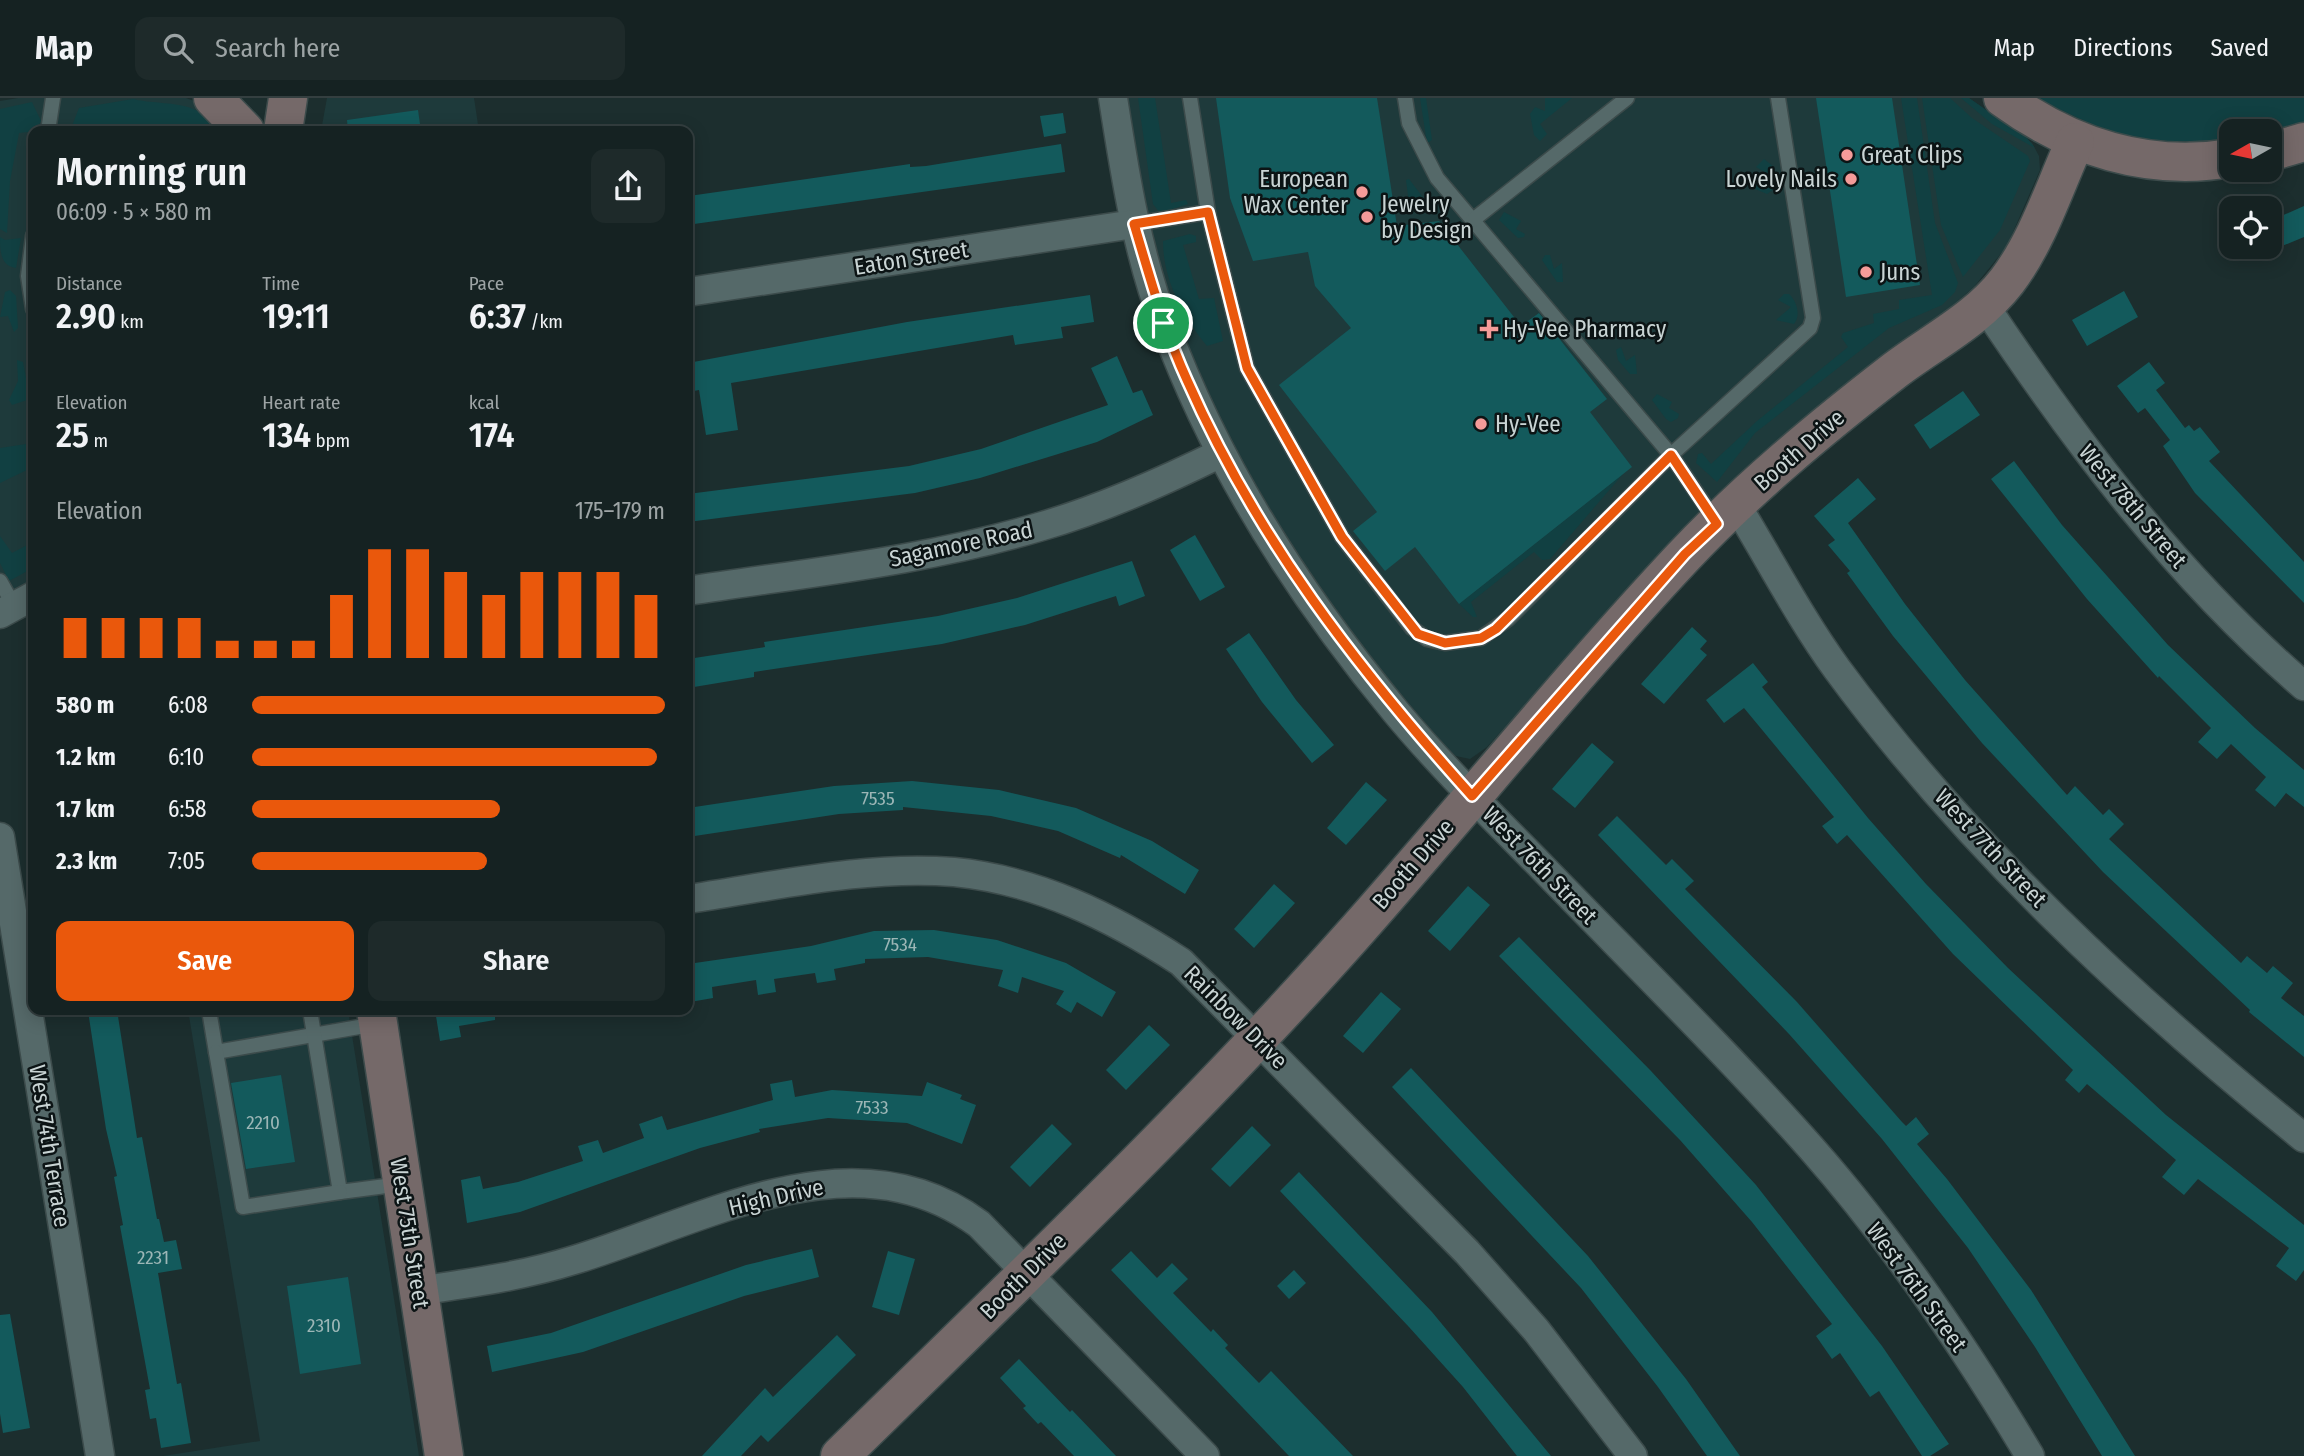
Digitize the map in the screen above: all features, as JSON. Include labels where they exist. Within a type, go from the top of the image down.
[{"type":"street","points":[[213,98],[241,126]]},
{"type":"street","points":[[284,126],[288,98]]},
{"type":"street","name":"West 76th Street","points":[[1113,98],[1134,224],[1163,323],[1221,453],[1311,599],[1399,716],[1472,796],[1700,1028],[1815,1152],[1916,1280],[1990,1390],[2030,1456]]},
{"type":"street","points":[[2003,98],[2032,119],[2075,142],[2139,158],[2219,160]]},
{"type":"street","name":"Booth Drive","points":[[840,1456],[1028,1271],[1259,1037],[1352,936],[1685,554],[1765,476],[1829,422],[1985,306],[2028,251],[2075,142]]},
{"type":"street","points":[[2282,148],[2304,142]]},
{"type":"street","name":"Eaton Street","points":[[693,291],[1134,224]]},
{"type":"street","name":"West 78th Street","points":[[1985,306],[2067,425],[2131,506],[2228,613],[2304,686]]},
{"type":"street","name":"Sagamore Road","points":[[693,590],[949,550],[1039,527],[1125,498],[1221,453]]},
{"type":"street","name":"West 77th Street","points":[[1727,515],[1836,667],[1924,776],[2001,863],[2138,997],[2304,1138]]},
{"type":"street","name":"West 74th Terrace","points":[[0,837],[28,1010]]},
{"type":"street","name":"Rainbow Drive","points":[[693,899],[864,873],[953,872],[1005,881],[1065,899],[1127,927],[1181,962],[1259,1037],[1468,1252],[1536,1330],[1633,1456]]},
{"type":"street","name":"West 74th Terrace","points":[[29,1015],[100,1456]]},
{"type":"street","name":"West 75th Street","points":[[377,1017],[444,1456]]},
{"type":"street","name":"High Drive","points":[[418,1291],[516,1277],[711,1212],[794,1188],[857,1182],[888,1183],[938,1198],[979,1224],[1028,1271],[1205,1456]]},
{"type":"lane","points":[[49,126],[53,98]]},
{"type":"lane","points":[[1190,98],[1208,212],[1243,356],[1254,384],[1342,537],[1412,628],[1427,639],[1445,643],[1481,638],[1496,629],[1671,455],[1806,334],[1813,318],[1778,98]]},
{"type":"lane","points":[[1405,98],[1409,123],[1437,178],[1671,455],[1727,515]]},
{"type":"lane","points":[[1473,220],[1627,98]]},
{"type":"lane","points":[[1134,224],[1208,212]]},
{"type":"lane","points":[[0,581],[16,605]]},
{"type":"lane","points":[[210,1015],[243,1207],[402,1183]]},
{"type":"lane","points":[[311,1015],[340,1192]]},
{"type":"lane","points":[[216,1052],[314,1034],[377,1017]]},
{"type":"shaded area","points":[[18,98],[186,98],[210,107],[226,126],[28,126],[28,584],[0,598],[0,101]]},
{"type":"shaded area","points":[[327,98],[474,98],[478,126],[322,126]]},
{"type":"shaded area","points":[[1125,98],[1969,98],[2032,143],[2039,156],[2040,170],[2007,246],[1974,287],[1665,551],[1487,747],[1470,759],[1456,756],[1438,741],[1350,634],[1272,516],[1208,400],[1162,277],[1137,176]]},
{"type":"shaded area","points":[[1138,98],[1155,98],[1171,203],[1186,200],[1188,204],[1160,213],[1153,204]]},
{"type":"shaded area","points":[[1420,98],[1426,98],[1432,140],[1427,143]]},
{"type":"shaded area","points":[[1545,98],[1572,98],[1540,124],[1547,134],[1540,141],[1534,135],[1530,114],[1535,107],[1545,111]]},
{"type":"shaded area","points":[[1901,98],[1917,98],[1935,223],[1958,283],[1955,292],[1942,305],[1889,328],[1755,433],[1717,482],[1696,463],[1698,454],[1702,453],[1711,464],[1757,421],[1848,347],[1841,337],[1843,333],[1874,323],[1873,314],[1899,309],[1899,300],[1932,295]]},
{"type":"shaded area","points":[[1922,98],[1950,98],[1972,118],[2028,156],[2030,161],[2000,230],[1963,277],[1941,225]]},
{"type":"shaded area","points":[[1961,98],[1969,98],[2027,138],[2035,148],[1992,124]]},
{"type":"shaded area","points":[[2038,98],[2304,98],[2304,124],[2282,130],[2282,119],[2219,119],[2219,140],[2153,140],[2131,136],[2110,131]]},
{"type":"shaded area","points":[[133,99],[180,105],[201,113],[212,126],[72,126],[79,108]]},
{"type":"shaded area","points":[[32,102],[41,121],[38,126],[28,126],[28,132],[19,133],[10,181],[7,233],[0,229],[0,109]]},
{"type":"shaded area","points":[[1764,159],[1774,167],[1777,187],[1767,194],[1753,188],[1770,175],[1756,167]]},
{"type":"shaded area","points":[[1409,179],[1431,208],[1410,211],[1406,180]]},
{"type":"shaded area","points":[[1504,212],[1521,221],[1516,229],[1525,234],[1524,237],[1518,238],[1499,220]]},
{"type":"shaded area","points":[[1190,234],[1196,236],[1196,242],[1183,245],[1199,299],[1214,298],[1223,341],[1207,346],[1176,297],[1164,256],[1163,241]]},
{"type":"shaded area","points":[[0,237],[5,240],[21,238],[16,268],[4,261]]},
{"type":"shaded area","points":[[1545,255],[1550,255],[1554,269],[1562,263],[1563,282],[1557,282],[1542,260]]},
{"type":"shaded area","points":[[10,290],[16,296],[18,328],[14,332],[8,316],[0,317],[5,292]]},
{"type":"shaded area","points":[[1784,294],[1789,294],[1796,304],[1798,313],[1794,324],[1776,320],[1791,307],[1778,300]]},
{"type":"shaded area","points":[[1621,347],[1626,361],[1635,355],[1637,374],[1630,374],[1618,360],[1616,350]]},
{"type":"shaded area","points":[[17,360],[23,362],[28,400],[12,405],[9,400],[18,381]]},
{"type":"shaded area","points":[[1657,394],[1672,402],[1669,408],[1679,414],[1678,418],[1671,422],[1666,419],[1652,400]]},
{"type":"shaded area","points":[[28,444],[28,469],[0,483],[0,448]]},
{"type":"shaded area","points":[[1623,474],[1550,559],[1542,560],[1534,552],[1471,602],[1477,617],[1473,617],[1459,604]]},
{"type":"shaded area","points":[[0,536],[12,553],[28,545],[28,571],[9,581],[0,563]]},
{"type":"shaded area","points":[[189,1015],[349,1015],[419,1456],[163,1456],[260,1441]]},
{"type":"building","points":[[1216,98],[1377,98],[1397,226],[1439,221],[1521,326],[1539,313],[1607,399],[1590,412],[1632,467],[1459,604],[1415,547],[1385,571],[1353,531],[1377,512],[1279,385],[1351,328],[1315,286],[1308,252],[1253,261],[1230,198]]},
{"type":"building","points":[[1816,98],[1892,98],[1920,285],[1846,297]]},
{"type":"building","points":[[418,110],[420,126],[348,126],[347,120]]},
{"type":"building","points":[[1063,113],[1066,133],[1044,137],[1040,116]]},
{"type":"building","points":[[1061,144],[1065,172],[694,224],[693,195],[910,164],[910,167]]},
{"type":"building","points":[[2304,206],[2304,237],[2282,246],[2282,216]]},
{"type":"building","points":[[2124,291],[2138,317],[2087,346],[2072,320]]},
{"type":"building","points":[[1090,295],[1094,322],[1061,327],[1063,338],[1015,345],[1013,335],[731,383],[738,430],[706,435],[699,390],[693,391],[693,362],[907,322]]},
{"type":"building","points":[[1117,356],[1133,393],[1142,390],[1153,415],[1097,442],[980,478],[915,493],[693,521],[693,493],[909,466],[981,449],[1108,405],[1091,368]]},
{"type":"building","points":[[2149,362],[2165,383],[2156,390],[2185,428],[2189,425],[2194,431],[2200,427],[2220,452],[2209,461],[2304,562],[2304,603],[2195,493],[2163,446],[2170,440],[2145,408],[2138,413],[2117,386]]},
{"type":"building","points":[[1963,391],[1980,415],[1930,449],[1914,425]]},
{"type":"building","points":[[2014,461],[2062,525],[2168,645],[2255,728],[2304,770],[2304,807],[2286,793],[2275,807],[2255,790],[2266,777],[2231,744],[2217,759],[2198,742],[2211,728],[2159,676],[2158,678],[2087,599],[1991,479]]},
{"type":"building","points":[[1858,478],[1876,499],[1848,523],[1905,604],[1965,680],[2067,795],[2075,786],[2103,815],[2109,809],[2124,824],[2109,839],[2241,963],[2247,956],[2267,973],[2273,966],[2293,983],[2281,998],[2304,1016],[2304,1057],[2249,1012],[2250,1010],[2103,872],[1982,743],[1893,636],[1847,573],[1850,571],[1828,545],[1835,540],[1814,516]]},
{"type":"building","points":[[1195,535],[1225,587],[1200,601],[1170,550]]},
{"type":"building","points":[[1132,561],[1145,596],[1119,606],[1116,596],[1025,625],[942,644],[754,672],[754,677],[693,687],[693,658],[765,647],[764,642],[938,616],[1017,598]]},
{"type":"building","points":[[1692,627],[1707,641],[1700,649],[1707,655],[1664,704],[1641,684]]},
{"type":"building","points":[[1249,633],[1296,700],[1334,745],[1312,763],[1262,702],[1226,649]]},
{"type":"building","points":[[1753,663],[1768,682],[1762,687],[1868,818],[1926,884],[2008,968],[2166,1115],[2304,1225],[2304,1270],[2296,1281],[2276,1266],[2289,1248],[2198,1179],[2184,1195],[2162,1177],[2176,1160],[2087,1084],[2079,1093],[2065,1080],[2073,1070],[1953,954],[1847,835],[1837,844],[1822,826],[1834,817],[1744,708],[1724,723],[1706,700]]},
{"type":"building","points":[[1592,743],[1614,762],[1575,808],[1552,789]]},
{"type":"building","points":[[912,781],[999,790],[1076,808],[1152,841],[1199,870],[1185,894],[1121,855],[1120,858],[1058,831],[991,816],[903,807],[903,810],[839,814],[693,836],[693,807],[834,786]]},
{"type":"building","points":[[1366,782],[1387,800],[1346,845],[1327,828]]},
{"type":"building","points":[[1617,816],[1666,865],[1672,859],[1694,881],[1685,889],[1797,1002],[1902,1122],[1906,1126],[1916,1117],[1929,1134],[1917,1144],[1947,1179],[2031,1290],[2135,1456],[2102,1456],[2035,1347],[1968,1248],[1882,1139],[1789,1034],[1598,835]]},
{"type":"building","points":[[1274,884],[1295,903],[1254,948],[1234,929]]},
{"type":"building","points":[[1468,886],[1490,905],[1450,951],[1428,931]]},
{"type":"building","points":[[934,930],[997,940],[1066,963],[1116,992],[1102,1017],[1077,1002],[1071,1013],[1056,1004],[1064,991],[1022,977],[1018,993],[998,986],[1003,970],[928,957],[865,959],[865,963],[834,969],[836,980],[817,983],[815,973],[774,979],[776,992],[758,995],[756,980],[712,987],[713,998],[693,1001],[693,963],[811,946],[874,931]]},
{"type":"building","points":[[1519,937],[1651,1071],[1756,1185],[1882,1346],[1949,1444],[1930,1456],[1922,1456],[1879,1391],[1870,1397],[1840,1353],[1832,1359],[1816,1336],[1832,1324],[1752,1222],[1680,1140],[1499,956]]},
{"type":"building","points":[[1381,992],[1401,1009],[1363,1053],[1343,1036]]},
{"type":"building","points":[[89,1015],[118,1015],[137,1138],[142,1137],[157,1219],[164,1242],[176,1240],[182,1269],[158,1273],[177,1384],[181,1383],[191,1443],[161,1448],[156,1418],[150,1419],[145,1390],[150,1389],[120,1226],[123,1225],[114,1177],[117,1176],[106,1129]]},
{"type":"building","points":[[436,1015],[495,1015],[495,1020],[459,1026],[461,1037],[440,1041]]},
{"type":"building","points":[[1149,1025],[1170,1045],[1126,1090],[1106,1070]]},
{"type":"building","points":[[1411,1068],[1588,1256],[1686,1379],[1740,1456],[1707,1456],[1658,1387],[1581,1288],[1392,1087]]},
{"type":"building","points":[[281,1075],[295,1162],[246,1169],[231,1083]]},
{"type":"building","points":[[792,1080],[795,1097],[832,1090],[922,1096],[927,1082],[962,1095],[960,1099],[976,1105],[962,1144],[907,1123],[828,1118],[759,1129],[760,1132],[700,1148],[520,1212],[467,1223],[461,1180],[480,1176],[483,1189],[518,1182],[583,1161],[578,1146],[598,1140],[603,1153],[644,1138],[639,1124],[662,1116],[667,1130],[773,1100],[770,1084]]},
{"type":"building","points":[[1052,1124],[1072,1144],[1030,1187],[1010,1167]]},
{"type":"building","points":[[1252,1126],[1271,1145],[1230,1187],[1211,1169]]},
{"type":"building","points":[[1299,1172],[1432,1312],[1551,1456],[1517,1456],[1463,1387],[1280,1191]]},
{"type":"building","points":[[812,1249],[819,1277],[744,1296],[583,1352],[492,1372],[487,1346],[551,1333],[746,1265]]},
{"type":"building","points":[[888,1251],[915,1259],[899,1315],[872,1307]]},
{"type":"building","points":[[1131,1251],[1157,1278],[1172,1263],[1188,1279],[1173,1293],[1211,1332],[1213,1329],[1228,1345],[1225,1348],[1259,1383],[1271,1371],[1353,1456],[1289,1456],[1111,1270]]},
{"type":"building","points":[[1294,1270],[1306,1283],[1289,1299],[1277,1286]]},
{"type":"building","points":[[348,1277],[361,1364],[300,1374],[287,1286]]},
{"type":"building","points":[[10,1314],[30,1428],[3,1433],[0,1414],[0,1315]]},
{"type":"building","points":[[837,1335],[856,1355],[768,1442],[761,1435],[741,1456],[702,1456],[765,1388],[773,1397]]},
{"type":"building","points":[[1019,1359],[1116,1456],[1074,1456],[1041,1422],[1038,1424],[1023,1408],[1026,1406],[1000,1378]]},
{"type":"place","name":"Great Clips","points":[[1847,155]]},
{"type":"place","name":"Lovely Nails","points":[[1851,179]]},
{"type":"place","name":"European Wax Center","points":[[1362,192]]},
{"type":"place","name":"Jewelry by Design","points":[[1367,217]]},
{"type":"place","name":"Juns","points":[[1866,272]]},
{"type":"place","name":"Hy-Vee Pharmacy","points":[[1489,329]]},
{"type":"place","name":"Hy-Vee","points":[[1481,424]]},
{"type":"route","points":[[1208,212],[1243,356],[1254,384],[1342,537],[1412,628],[1427,639],[1445,643],[1471,640],[1481,638],[1496,629],[1671,455],[1717,524],[1685,554],[1521,737],[1472,796],[1399,716],[1311,599],[1221,453],[1163,323],[1134,224],[1208,212]]}]
